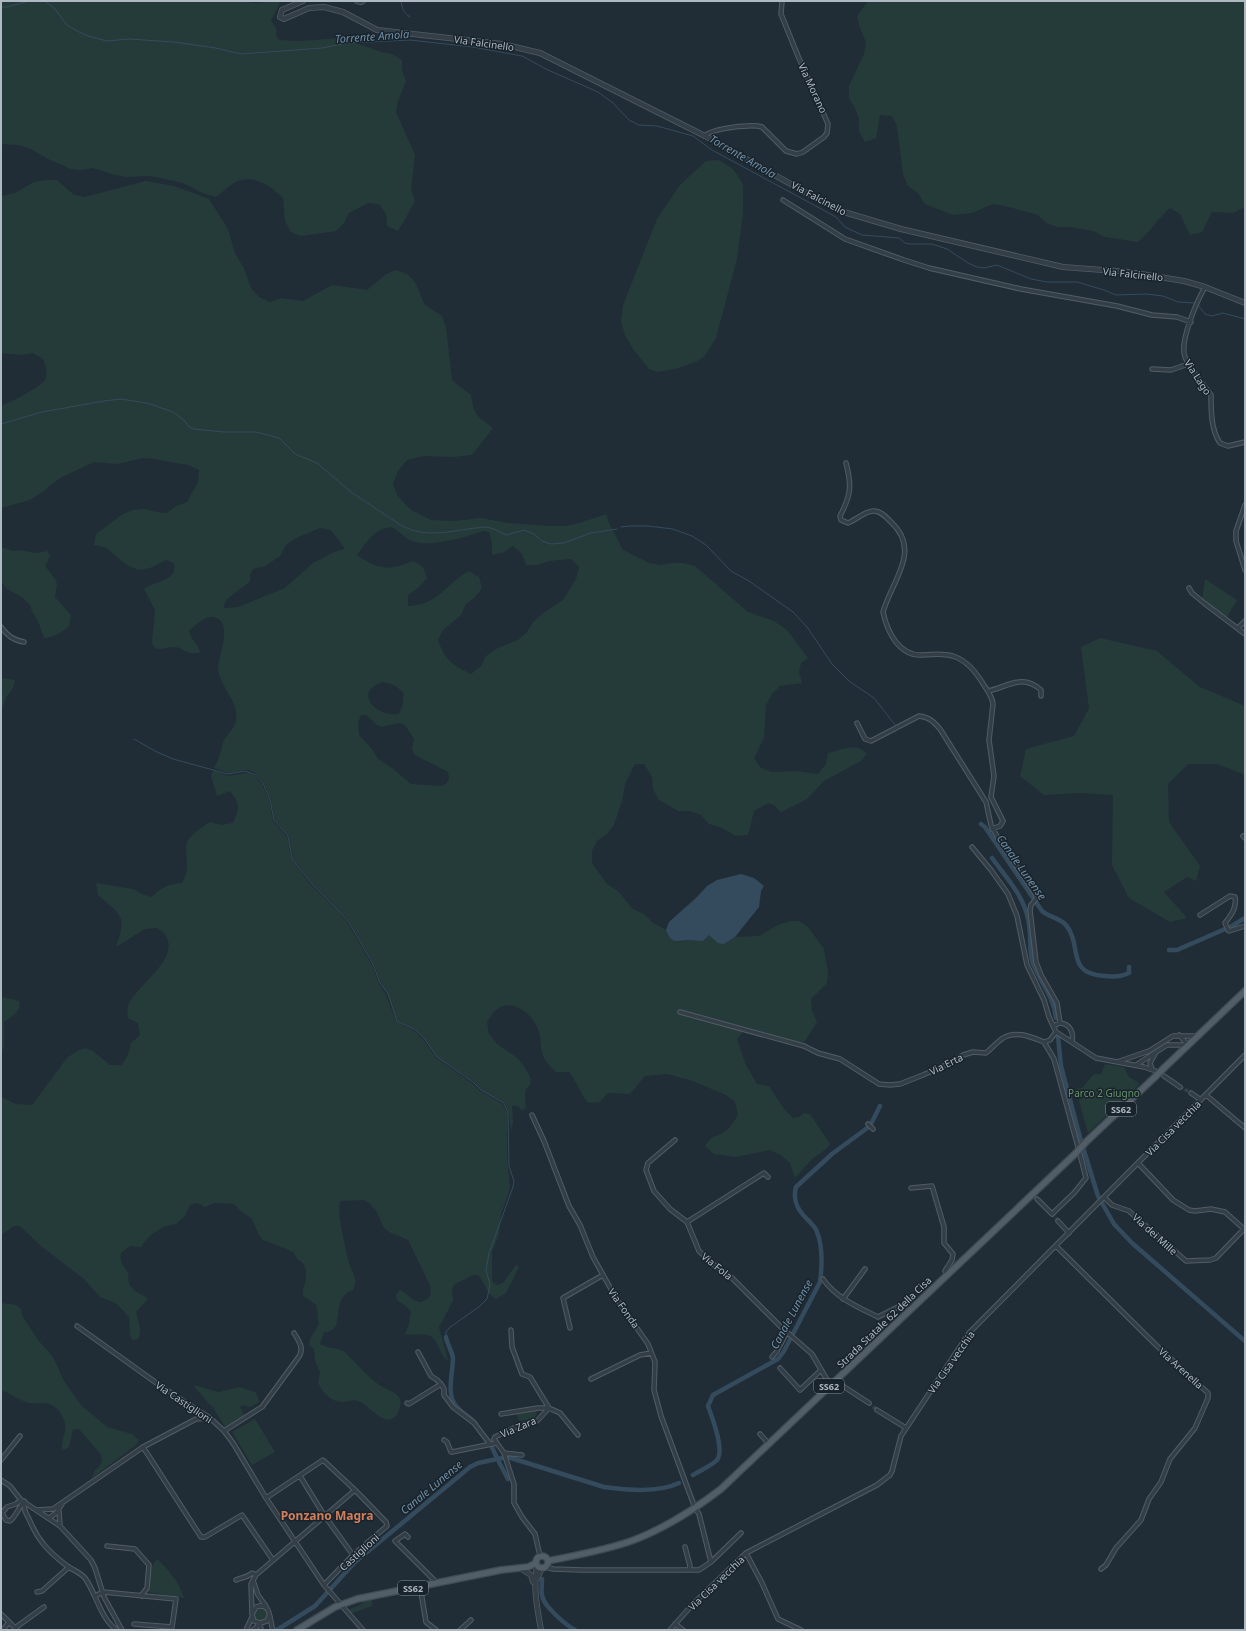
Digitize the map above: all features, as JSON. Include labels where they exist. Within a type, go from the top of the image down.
[{"type":"main road","name":"SS62","points":[[1078,1154],[1087,1142],[1154,1072],[1164,1068],[1245,991]]},
{"type":"main road","name":"Strada Statale 62 della Cisa","points":[[548,1560],[604,1549],[635,1540],[659,1529],[695,1508],[721,1489],[948,1273],[1078,1154]]},
{"type":"main road","points":[[540,1556],[545,1556],[548,1560],[540,1566],[537,1559],[540,1556]]},
{"type":"main road","name":"SS62","points":[[297,1630],[340,1605],[357,1599],[501,1570],[540,1566]]},
{"type":"street","name":"Via Falcinello","points":[[303,1],[282,10],[280,17],[284,19],[309,8],[324,7],[343,12],[377,30],[502,44],[540,54],[705,136],[847,214],[901,229],[1063,267],[1129,272],[1184,281],[1245,303]]},
{"type":"street","points":[[357,1],[363,1]]},
{"type":"street","name":"Via Morano","points":[[705,136],[707,133],[718,130],[742,126],[758,126],[762,127],[786,151],[798,154],[824,137],[827,133],[828,120],[798,56],[781,14],[782,1]]},
{"type":"street","name":"Via Falcinello","points":[[783,200],[845,239],[929,268],[1021,288],[1117,306],[1152,315],[1191,320]]},
{"type":"street","name":"Via Lago","points":[[1204,288],[1186,334],[1184,356],[1201,383],[1211,395],[1211,415],[1220,443],[1228,446],[1245,442]]},
{"type":"street","points":[[1152,369],[1171,370],[1188,364]]},
{"type":"street","points":[[846,462],[850,486],[847,501],[840,516],[841,520],[848,523],[871,511],[878,512],[897,528],[904,538],[906,546],[904,557],[883,612],[894,640],[898,646],[915,654],[952,656],[964,662],[974,669],[992,698],[993,704],[989,740],[994,776],[991,797],[1003,821],[1000,826],[992,829]]},
{"type":"street","points":[[1245,505],[1236,531],[1236,541],[1245,570]]},
{"type":"street","points":[[1189,588],[1192,593],[1204,603],[1245,634]]},
{"type":"street","points":[[1238,628],[1245,621]]},
{"type":"street","points":[[1,627],[13,639],[24,642]]},
{"type":"street","points":[[988,691],[1012,683],[1026,681],[1041,690],[1041,696]]},
{"type":"street","points":[[857,723],[865,739],[872,742],[918,716],[925,717],[933,721],[940,729],[986,802],[988,818],[992,829],[1036,895],[1036,900],[1032,903],[1030,910],[1036,962],[1041,975],[1057,1003],[1060,1023]]},
{"type":"street","points":[[972,847],[1008,894],[1018,916],[1027,965],[1044,1000],[1056,1032],[1092,1056],[1136,1065],[1154,1072]]},
{"type":"street","points":[[1200,915],[1230,896],[1233,896],[1236,897],[1236,902],[1226,926],[1229,931],[1245,926]]},
{"type":"street","name":"Via Erta","points":[[680,1012],[804,1046],[818,1053],[840,1059],[880,1084],[900,1084],[946,1065],[963,1055],[972,1052],[986,1053],[1004,1037],[1010,1035],[1023,1035],[1044,1042]]},
{"type":"street","points":[[1053,1026],[1063,1023],[1070,1028],[1073,1037],[1072,1042]]},
{"type":"street","points":[[1056,1032],[1050,1040],[1044,1042],[1054,1059],[1078,1147]]},
{"type":"street","points":[[1180,1035],[1188,1046]]},
{"type":"street","points":[[1116,1062],[1149,1051],[1173,1036],[1198,1036]]},
{"type":"street","points":[[1136,1065],[1167,1045],[1188,1046]]},
{"type":"street","points":[[1175,1045],[1178,1055]]},
{"type":"street","points":[[1154,1072],[1150,1063],[1156,1052]]},
{"type":"street","points":[[1136,1055],[1136,1065]]},
{"type":"street","name":"Via Cisa vecchia","points":[[670,1630],[692,1605],[746,1554],[877,1485],[885,1479],[892,1471],[899,1441],[906,1428],[969,1333],[1245,1055]]},
{"type":"street","points":[[1164,1076],[1180,1087]]},
{"type":"street","points":[[1191,1093],[1201,1100]]},
{"type":"street","points":[[1206,1095],[1245,1128]]},
{"type":"street","name":"Via Fonda","points":[[532,1115],[544,1141],[569,1206],[580,1225],[589,1250],[616,1298],[645,1338],[654,1362],[655,1396],[660,1416],[695,1508],[699,1514],[711,1562]]},
{"type":"street","points":[[868,1124],[873,1129]]},
{"type":"street","name":"Via Fola","points":[[676,1140],[648,1163],[646,1170],[654,1191],[670,1208],[687,1222],[699,1251],[732,1278],[781,1327],[812,1354],[821,1370],[833,1383]]},
{"type":"street","points":[[1037,1199],[1052,1214],[1074,1193],[1086,1178],[1078,1154]]},
{"type":"street","points":[[1138,1163],[1173,1200],[1180,1205],[1195,1211],[1211,1209],[1225,1212],[1244,1230]]},
{"type":"street","points":[[687,1222],[764,1173],[768,1177]]},
{"type":"street","points":[[911,1188],[932,1186],[942,1222],[944,1243],[953,1254],[952,1260],[945,1270],[948,1273]]},
{"type":"street","name":"Via dei Mille","points":[[1103,1198],[1112,1205],[1129,1211],[1186,1261],[1210,1260],[1216,1258],[1244,1230]]},
{"type":"street","points":[[1058,1221],[1068,1233]]},
{"type":"street","name":"Via Arenella","points":[[1056,1246],[1156,1345],[1208,1393],[1208,1398],[1195,1428],[1170,1459],[1161,1482],[1149,1499],[1140,1520],[1116,1548],[1106,1566],[1101,1569]]},
{"type":"street","points":[[843,1299],[865,1269]]},
{"type":"street","points":[[570,1328],[563,1298],[603,1275]]},
{"type":"street","points":[[823,1279],[827,1285],[843,1299],[878,1317],[900,1306],[915,1305]]},
{"type":"street","name":"Via Castiglioni","points":[[77,1326],[162,1387],[210,1418],[224,1431],[294,1541],[325,1586],[362,1630]]},
{"type":"street","points":[[511,1330],[512,1347],[522,1374],[530,1377],[548,1408]]},
{"type":"street","points":[[224,1431],[262,1407],[301,1354],[301,1348],[294,1333]]},
{"type":"street","points":[[772,1357],[788,1333]]},
{"type":"street","points":[[859,1349],[864,1353]]},
{"type":"street","points":[[418,1352],[431,1376],[442,1385],[444,1395],[453,1407],[474,1424],[492,1444]]},
{"type":"street","points":[[591,1380],[634,1358],[651,1353]]},
{"type":"street","points":[[780,1368],[800,1390],[821,1370]]},
{"type":"street","points":[[833,1383],[869,1403]]},
{"type":"street","points":[[407,1403],[409,1404],[422,1394],[427,1393],[441,1384]]},
{"type":"street","points":[[501,1414],[538,1408],[548,1408],[560,1413],[578,1436]]},
{"type":"street","name":"Via Zara","points":[[540,1556],[535,1534],[522,1517],[514,1503],[514,1484],[504,1453],[492,1444],[495,1437],[518,1426],[537,1421],[548,1408]]},
{"type":"street","points":[[877,1410],[906,1428]]},
{"type":"street","points":[[37,1510],[53,1509],[143,1447],[196,1419],[210,1418]]},
{"type":"street","points":[[760,1434],[769,1444]]},
{"type":"street","points":[[1,1460],[20,1436]]},
{"type":"street","points":[[444,1440],[447,1442],[451,1452],[492,1444]]},
{"type":"street","points":[[143,1447],[201,1537],[206,1537],[242,1515],[273,1560]]},
{"type":"street","points":[[504,1453],[522,1455]]},
{"type":"street","points":[[248,1582],[324,1515],[355,1490],[324,1461],[321,1461],[266,1498]]},
{"type":"street","points":[[300,1476],[324,1515],[353,1555]]},
{"type":"street","points":[[1,1480],[10,1486],[17,1496],[23,1501],[49,1517],[60,1526],[91,1560],[113,1615],[122,1630]]},
{"type":"street","name":"Castiglioni","points":[[325,1586],[353,1555],[386,1528],[387,1525],[355,1490]]},
{"type":"street","points":[[23,1501],[18,1507],[13,1519],[10,1521],[6,1520],[2,1513],[7,1506],[23,1501]]},
{"type":"street","points":[[23,1501],[24,1507],[41,1543],[69,1567],[84,1577],[107,1621],[117,1630]]},
{"type":"street","points":[[49,1517],[54,1515],[59,1510],[63,1503]]},
{"type":"street","points":[[49,1517],[53,1509]]},
{"type":"street","points":[[59,1510],[60,1526]]},
{"type":"street","points":[[535,1591],[535,1578],[540,1566],[553,1569],[582,1570],[699,1570],[711,1562],[741,1533]]},
{"type":"street","points":[[408,1537],[405,1534],[395,1541],[437,1583]]},
{"type":"street","points":[[107,1546],[136,1549],[149,1566],[147,1588],[141,1596]]},
{"type":"street","points":[[685,1547],[690,1566],[688,1570]]},
{"type":"street","points":[[746,1554],[762,1583],[778,1619],[801,1630]]},
{"type":"street","points":[[38,1592],[42,1591],[69,1567]]},
{"type":"street","points":[[520,1568],[531,1575],[541,1630]]},
{"type":"street","points":[[236,1580],[244,1577],[247,1578],[252,1573],[258,1595],[269,1611],[273,1630]]},
{"type":"street","points":[[254,1577],[250,1589],[252,1615],[259,1623],[260,1630]]},
{"type":"street","points":[[420,1586],[426,1622],[436,1630]]},
{"type":"street","points":[[95,1596],[103,1592],[176,1599],[172,1627],[134,1624]]},
{"type":"street","points":[[246,1630],[254,1608],[258,1606],[266,1607]]},
{"type":"street","points":[[1,1614],[16,1629],[44,1607]]},
{"type":"street","points":[[253,1630],[259,1623],[267,1621],[270,1616]]},
{"type":"street","points":[[460,1630],[471,1620]]},
{"type":"street","points":[[3,1630],[9,1622]]},
{"type":"street","points":[[675,1624],[683,1630]]},
{"type":"green space","points":[[1,1],[245,1],[258,3],[280,1],[271,20],[277,30],[276,35],[279,40],[300,41],[342,38],[381,52],[392,54],[402,60],[402,71],[406,81],[398,101],[396,112],[415,155],[411,190],[415,201],[398,231],[387,226],[386,214],[379,204],[368,203],[349,213],[344,223],[336,231],[301,236],[291,232],[285,221],[283,198],[267,185],[254,180],[241,180],[232,184],[216,197],[205,194],[183,183],[160,178],[149,176],[126,177],[93,168],[82,170],[71,169],[50,160],[29,148],[18,145],[1,144]]},
{"type":"green space","points":[[868,1],[1245,1],[1245,209],[1243,208],[1233,213],[1212,212],[1202,232],[1190,235],[1180,214],[1170,208],[1138,242],[1104,237],[1093,231],[1071,227],[1058,227],[1046,223],[1038,215],[1005,206],[993,204],[972,213],[953,215],[925,204],[918,193],[908,186],[903,174],[897,126],[892,116],[880,115],[876,138],[865,142],[859,131],[859,119],[855,108],[849,98],[849,86],[864,54],[866,42],[857,16]]},
{"type":"green space","points":[[719,160],[733,169],[743,185],[743,213],[737,259],[716,338],[704,357],[675,369],[657,372],[649,369],[633,349],[625,335],[621,322],[623,305],[657,219],[680,185],[706,161]]},
{"type":"green space","points":[[57,180],[74,195],[85,197],[146,181],[174,186],[209,199],[228,229],[235,253],[244,268],[251,288],[259,297],[270,302],[281,298],[303,301],[332,285],[367,290],[385,275],[395,270],[407,274],[415,282],[425,305],[442,316],[446,327],[452,380],[471,395],[473,407],[477,415],[493,428],[472,455],[453,457],[424,456],[407,460],[398,471],[393,484],[397,495],[411,510],[431,520],[454,521],[481,518],[508,523],[550,526],[566,526],[606,514],[623,550],[649,563],[660,565],[683,563],[695,566],[748,612],[774,621],[787,630],[808,658],[801,663],[799,672],[802,683],[780,686],[772,694],[766,705],[764,738],[754,758],[761,768],[772,772],[795,771],[818,774],[826,764],[828,753],[854,747],[863,750],[867,754],[861,761],[824,781],[807,799],[781,812],[774,805],[768,803],[754,811],[748,835],[736,836],[720,827],[709,824],[701,815],[690,811],[678,811],[659,800],[653,789],[652,777],[644,764],[635,764],[625,784],[622,801],[614,825],[607,834],[597,841],[592,851],[592,863],[607,884],[618,891],[633,909],[644,914],[652,922],[666,930],[668,936],[680,942],[687,940],[703,941],[709,935],[724,944],[735,937],[759,936],[780,924],[791,921],[799,921],[808,927],[824,949],[828,972],[827,983],[811,999],[812,1011],[817,1022],[805,1041],[794,1043],[755,1030],[744,1031],[737,1039],[746,1065],[757,1084],[769,1086],[784,1109],[793,1118],[799,1117],[804,1113],[810,1114],[830,1144],[826,1149],[811,1160],[795,1178],[790,1163],[781,1155],[770,1150],[736,1157],[714,1154],[705,1146],[712,1138],[720,1135],[728,1129],[738,1115],[735,1102],[726,1095],[693,1081],[667,1074],[645,1076],[630,1094],[608,1093],[600,1102],[588,1103],[569,1072],[556,1072],[545,1060],[541,1049],[539,1031],[529,1015],[519,1008],[507,1005],[496,1010],[487,1022],[489,1034],[497,1044],[516,1057],[524,1066],[531,1079],[530,1085],[526,1089],[526,1107],[522,1111],[518,1106],[512,1106],[513,1123],[511,1131],[509,1113],[505,1103],[481,1090],[473,1081],[437,1057],[424,1038],[415,1029],[397,1020],[388,994],[381,983],[374,964],[351,924],[312,883],[293,859],[289,836],[275,820],[271,800],[264,783],[257,774],[251,771],[245,770],[229,773],[214,768],[219,758],[223,742],[232,730],[236,721],[233,702],[218,670],[224,641],[223,626],[220,620],[214,617],[207,618],[200,621],[189,631],[200,652],[188,653],[177,647],[162,649],[155,648],[152,643],[155,610],[144,589],[168,578],[174,571],[175,566],[172,562],[166,560],[150,568],[138,570],[127,565],[105,547],[94,545],[96,534],[123,514],[133,510],[144,509],[167,513],[176,506],[187,502],[198,482],[199,470],[188,465],[142,458],[118,464],[94,462],[60,478],[30,500],[1,508],[1,406],[38,387],[45,380],[46,367],[43,359],[33,353],[21,355],[1,353],[1,196],[15,193],[34,182]],"holes":[[[320,528],[331,530],[345,549],[334,552],[313,563],[285,588],[238,607],[224,608],[227,600],[250,581],[250,575],[253,569],[265,566],[280,556],[286,545],[296,538]],[[385,528],[394,528],[406,538],[419,543],[458,539],[483,531],[489,532],[492,543],[492,555],[504,552],[513,546],[522,554],[526,565],[538,565],[549,561],[571,559],[579,567],[576,579],[563,600],[542,614],[518,640],[496,649],[486,656],[481,666],[471,674],[454,665],[450,661],[443,652],[438,640],[443,630],[461,615],[466,604],[475,597],[482,588],[479,577],[469,571],[435,598],[419,605],[408,606],[408,595],[418,588],[427,578],[423,567],[413,561],[397,566],[378,566],[371,564],[357,555],[375,533]],[[383,682],[394,685],[403,692],[403,703],[399,714],[382,712],[371,703],[368,697],[369,691],[374,686]],[[361,715],[366,715],[377,725],[382,727],[399,723],[405,725],[414,739],[412,750],[415,755],[448,772],[449,779],[446,784],[441,786],[411,784],[378,759],[372,749],[359,735],[358,723]]]},
{"type":"green space","points":[[1,547],[13,551],[19,550],[35,553],[47,551],[50,556],[45,566],[56,580],[57,585],[55,597],[71,615],[69,626],[67,628],[54,636],[44,638],[30,605],[22,597],[7,589],[1,582]]},
{"type":"green space","points":[[1205,579],[1237,600],[1227,617],[1202,600]]},
{"type":"green space","points":[[1100,638],[1157,651],[1200,687],[1245,706],[1245,775],[1217,764],[1188,764],[1168,784],[1169,822],[1200,866],[1196,881],[1187,877],[1164,892],[1187,918],[1170,922],[1129,898],[1112,865],[1113,795],[1080,793],[1044,795],[1020,776],[1026,749],[1074,736],[1089,708],[1081,647]]},
{"type":"green space","points":[[1,679],[15,680],[14,686],[6,698],[1,712]]},
{"type":"green space","points":[[213,770],[228,776],[250,773],[262,784],[269,800],[273,821],[287,837],[291,859],[311,885],[338,911],[349,925],[372,965],[396,1021],[413,1030],[423,1039],[436,1058],[472,1083],[480,1091],[503,1104],[507,1113],[507,1155],[510,1187],[501,1214],[499,1235],[492,1252],[492,1281],[496,1285],[502,1284],[516,1265],[519,1267],[506,1293],[496,1299],[490,1294],[478,1275],[473,1275],[455,1284],[452,1289],[453,1301],[439,1327],[448,1361],[445,1359],[432,1337],[425,1334],[405,1334],[409,1324],[411,1312],[397,1300],[396,1295],[400,1290],[416,1301],[420,1302],[429,1298],[431,1293],[430,1285],[408,1240],[389,1232],[384,1228],[376,1211],[368,1202],[363,1200],[340,1201],[339,1208],[342,1234],[350,1266],[355,1277],[355,1282],[353,1290],[345,1294],[341,1300],[335,1327],[331,1331],[324,1332],[320,1344],[345,1352],[380,1386],[399,1397],[400,1406],[398,1412],[393,1418],[388,1420],[358,1401],[335,1401],[322,1390],[318,1383],[320,1372],[315,1361],[314,1349],[309,1345],[310,1339],[319,1324],[316,1306],[303,1296],[306,1279],[305,1267],[302,1262],[297,1259],[294,1253],[263,1240],[259,1235],[252,1219],[234,1204],[215,1203],[205,1207],[198,1203],[194,1203],[190,1205],[185,1216],[176,1224],[156,1231],[141,1247],[130,1246],[121,1253],[121,1260],[127,1271],[130,1286],[148,1299],[136,1312],[140,1332],[138,1339],[132,1340],[130,1334],[129,1317],[117,1304],[100,1297],[84,1279],[42,1247],[20,1226],[14,1226],[1,1235],[1,1097],[16,1104],[32,1105],[67,1058],[77,1051],[86,1048],[93,1051],[110,1065],[122,1065],[128,1054],[131,1043],[140,1035],[138,1023],[128,1018],[128,1006],[132,998],[155,972],[167,954],[169,945],[166,936],[157,928],[145,929],[116,947],[121,928],[120,917],[112,907],[98,895],[96,883],[133,889],[144,895],[152,897],[166,887],[173,884],[182,883],[187,869],[186,845],[191,837],[210,822],[221,825],[233,823],[237,814],[238,806],[236,799],[230,791],[217,796],[211,776]]},
{"type":"green space","points":[[3,997],[19,1001],[20,1005],[18,1011],[4,1022],[4,1046],[1,1054],[1,999]]},
{"type":"green space","name":"Parco 2 Giugno","points":[[1105,1064],[1124,1067],[1129,1077],[1139,1083],[1138,1086],[1088,1133],[1076,1089],[1082,1088],[1094,1074],[1101,1074]]},
{"type":"green space","points":[[1,1303],[16,1305],[21,1309],[22,1315],[38,1340],[53,1357],[64,1381],[81,1405],[107,1427],[132,1434],[139,1440],[136,1445],[92,1478],[95,1470],[99,1467],[102,1461],[101,1455],[79,1429],[73,1430],[69,1447],[64,1450],[62,1445],[65,1424],[61,1413],[56,1407],[45,1403],[29,1403],[1,1390]]},
{"type":"green space","points":[[193,1385],[219,1392],[239,1387],[255,1392],[259,1402],[250,1407],[246,1407],[244,1405],[240,1407],[245,1417],[225,1427],[212,1406]]},
{"type":"green space","points":[[536,1410],[537,1414],[534,1419],[519,1421],[516,1414]]},
{"type":"green space","points":[[255,1419],[275,1452],[252,1465],[232,1432]]},
{"type":"green space","points":[[157,1559],[166,1567],[173,1577],[184,1598],[148,1592],[152,1566]]},
{"type":"green space","points":[[372,1599],[372,1606],[350,1614],[348,1610],[362,1604],[364,1601]]},
{"type":"green space","points":[[261,1607],[266,1609],[268,1614],[266,1619],[261,1621],[256,1619],[254,1614],[256,1609]]},
{"type":"water","points":[[741,874],[754,878],[764,886],[761,891],[759,907],[735,937],[724,944],[718,943],[709,935],[703,941],[676,941],[669,937],[666,930],[669,922],[707,886],[717,880]]},
{"type":"waterway","name":"Torrente Amola","points":[[1,7],[7,7],[29,1]]},
{"type":"waterway","name":"Torrente Amola","points":[[45,1],[54,8],[67,25],[88,36],[107,41],[129,39],[174,42],[216,48],[241,54],[322,48],[348,43],[410,40],[473,47],[522,56],[548,70],[598,92],[613,103],[629,120],[639,125],[657,126],[693,136],[712,150],[836,217],[845,227],[862,235],[899,238],[905,243],[910,244],[932,244],[947,249],[968,263],[977,267],[984,268],[997,265],[1031,279],[1047,282],[1077,282],[1116,295],[1146,294],[1163,296],[1178,302],[1195,303]]},
{"type":"waterway","points":[[401,1],[406,14],[410,17]]},
{"type":"waterway","name":"Torrente Amola","points":[[1198,305],[1205,314],[1212,316],[1223,313],[1245,319]]},
{"type":"waterway","points":[[1,424],[42,412],[104,401],[121,399],[147,403],[173,412],[184,420],[188,426],[194,429],[224,432],[256,432],[279,438],[295,454],[317,463],[351,492],[399,524],[420,532],[441,533],[486,527],[506,535],[524,530],[534,534],[542,541],[551,544],[564,543],[591,533],[617,529]]},
{"type":"waterway","points":[[621,527],[648,526],[673,529],[692,536],[706,545],[731,571],[749,581],[793,612],[807,627],[832,664],[849,681],[874,698],[896,726]]},
{"type":"waterway","points":[[134,739],[173,759],[228,774],[245,771],[256,775],[263,783],[270,800],[274,820],[288,836],[292,859],[312,884],[350,924],[373,964],[380,983],[388,994],[397,1021],[414,1029],[424,1038],[437,1057],[473,1082],[481,1090],[504,1103],[508,1113],[509,1166],[514,1181],[489,1253],[486,1270],[490,1285],[487,1299],[480,1306],[449,1328],[446,1332],[446,1337]]},
{"type":"waterway","name":"Canale Lunense","points":[[981,824],[985,827],[1042,911],[1066,925],[1071,933],[1077,958],[1084,970],[1093,974],[1117,976],[1129,973],[1129,967]]},
{"type":"waterway","points":[[992,858],[1023,902],[1030,930],[1033,964],[1053,1003],[1056,1018]]},
{"type":"waterway","name":"Canale Lunense","points":[[1169,950],[1177,950],[1232,926],[1245,918]]},
{"type":"waterway","points":[[1058,1037],[1061,1066],[1081,1141],[1098,1196],[1114,1224],[1132,1243],[1245,1341]]},
{"type":"waterway","name":"Canale Lunense","points":[[693,1475],[715,1462],[719,1455],[719,1441],[708,1406],[713,1395],[778,1359],[784,1351],[820,1282],[822,1257],[819,1238],[815,1228],[797,1206],[795,1197],[796,1187],[832,1154],[870,1126],[880,1106]]},
{"type":"waterway","points":[[446,1337],[453,1358],[451,1387],[452,1398],[459,1409],[476,1424]]},
{"type":"waterway","points":[[489,1441],[497,1458]]},
{"type":"waterway","name":"Canale Lunense","points":[[277,1630],[315,1606],[355,1562],[470,1467],[478,1463],[507,1457],[604,1487],[622,1489],[642,1490],[662,1488],[679,1483]]},
{"type":"waterway","points":[[499,1462],[508,1479]]},
{"type":"waterway","points":[[542,1579],[542,1595],[546,1604],[561,1620],[575,1630]]},
{"type":"tunnel","points":[[1180,1087],[1191,1093]]},
{"type":"tunnel","points":[[1052,1214],[1058,1221]]},
{"type":"tunnel","points":[[869,1403],[877,1410]]},
{"type":"district","name":"Ponzano Magra","points":[[327,1515]]}]
